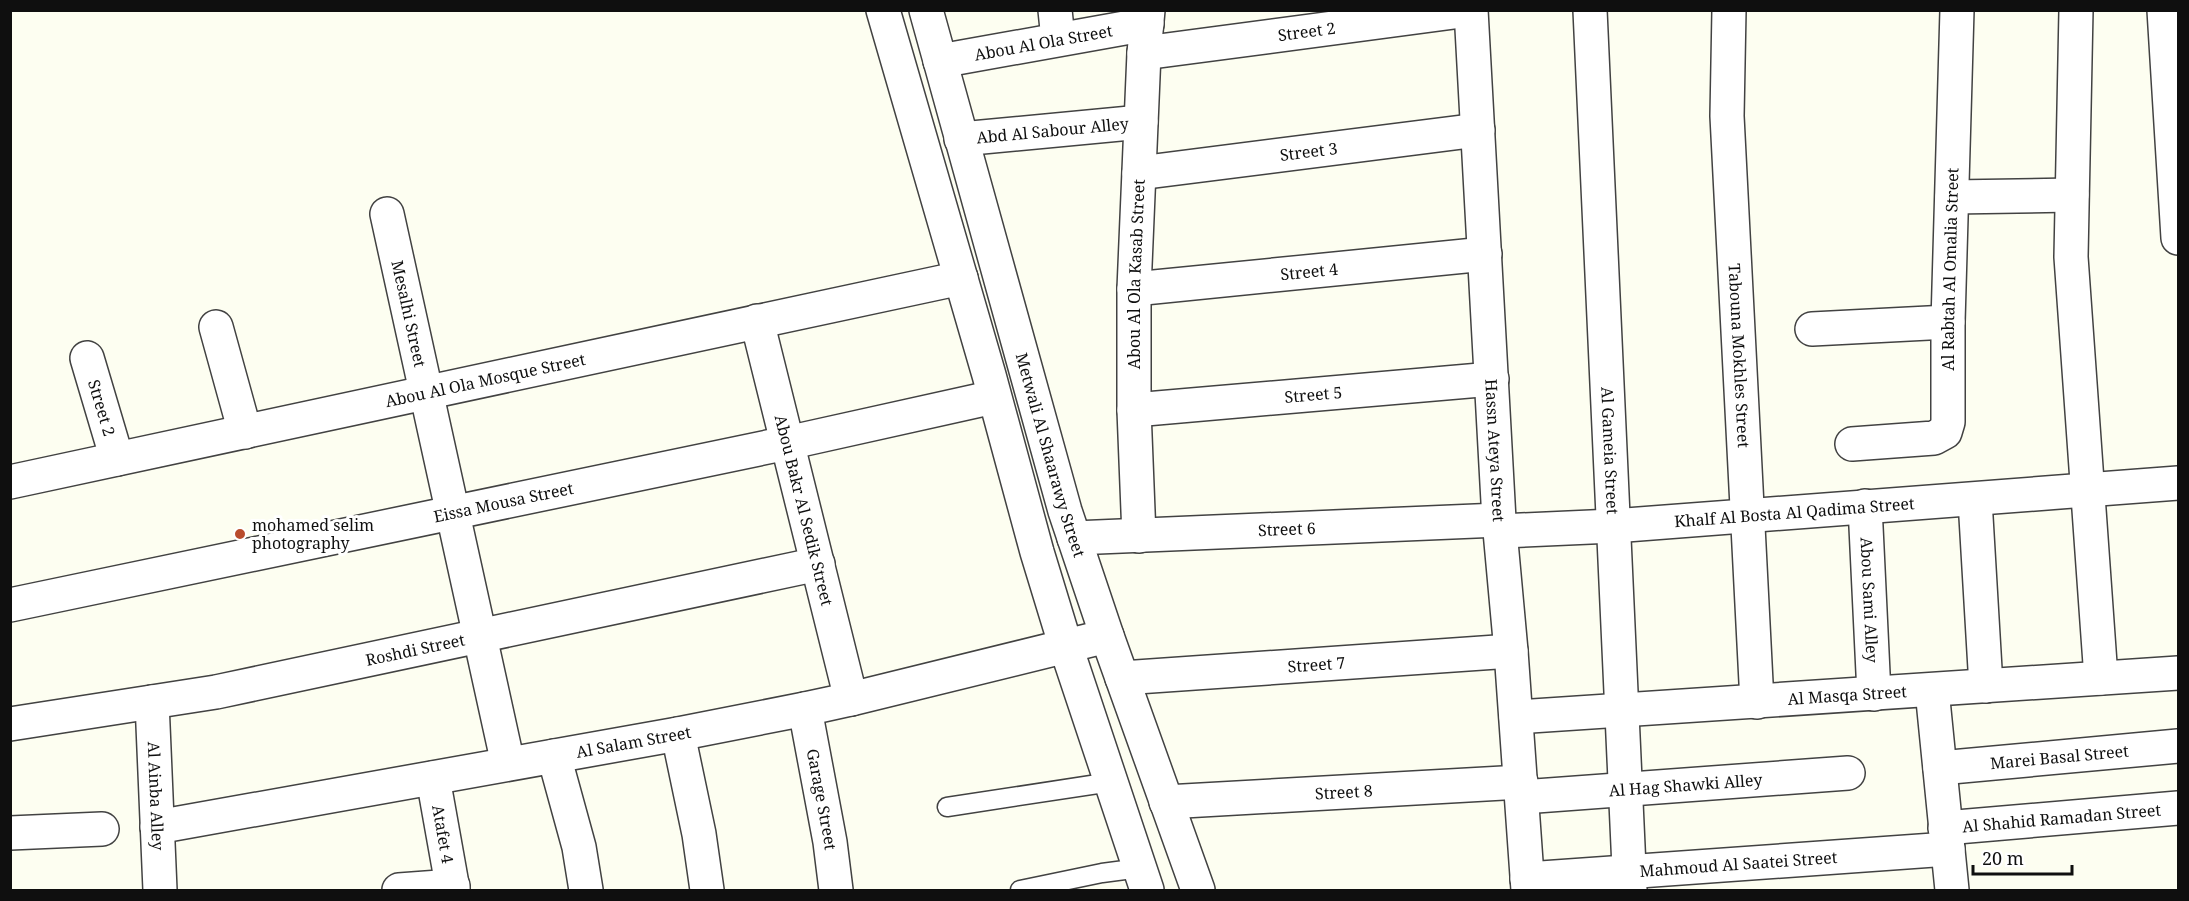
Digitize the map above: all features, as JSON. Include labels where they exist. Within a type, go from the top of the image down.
[{"type":"street","points":[[883,10],[1066,647],[1143,879]]},
{"type":"street","name":"Metwali Al Shaarawy Street","points":[[926,10],[1074,538],[1198,891]]},
{"type":"street","name":"Street 2","points":[[1146,29],[1470,10]]},
{"type":"street","name":"Hassn Ateya Street","points":[[1470,10],[1500,526],[1512,651],[1528,885]]},
{"type":"street","name":"Al Gameia Street","points":[[1590,10],[1630,881]]},
{"type":"street","name":"Tabouna Mokhles Street","points":[[1728,10],[1727,116],[1757,702]]},
{"type":"street","name":"Al Rabtah Al Omalia Street","points":[[1852,444],[1934,438],[1945,432],[1948,422],[1948,322],[1957,10]]},
{"type":"street","points":[[2076,10],[2072,268],[2101,678]]},
{"type":"street","points":[[2164,10],[2178,238]]},
{"type":"street","name":"Abou Al Ola Street","points":[[940,61],[1057,25],[1146,29]]},
{"type":"street","name":"Abou Al Ola Kasab Street","points":[[1139,536],[1134,410],[1134,289],[1146,29]]},
{"type":"street","name":"Abd Al Sabour Alley","points":[[962,139],[1142,122]]},
{"type":"street","name":"Street 3","points":[[1139,173],[1478,130]]},
{"type":"street","points":[[1952,197],[2072,195]]},
{"type":"street","name":"Mesalhi Street","points":[[387,214],[508,764]]},
{"type":"street","name":"Street 4","points":[[1134,289],[1485,254]]},
{"type":"street","name":"Abou Al Ola Mosque Street","points":[[10,482],[961,278]]},
{"type":"street","name":"Abou Bakr Al Sedik Street","points":[[757,321],[851,699]]},
{"type":"street","points":[[1812,329],[1948,322]]},
{"type":"street","points":[[216,327],[245,432]]},
{"type":"street","name":"Street 2","points":[[87,358],[117,459]]},
{"type":"street","name":"Street 5","points":[[1134,410],[1492,379]]},
{"type":"street","name":"Eissa Mousa Street","points":[[10,605],[788,443],[994,397]]},
{"type":"street","name":"Khalf Al Bosta Al Qadima Street","points":[[1500,526],[1613,526],[2178,483]]},
{"type":"street","points":[[1976,500],[1986,686]]},
{"type":"street","name":"Abou Sami Alley","points":[[1865,506],[1874,694]]},
{"type":"street","name":"Street 6","points":[[1074,538],[1500,526]]},
{"type":"street","name":"Roshdi Street","points":[[10,724],[216,692],[818,564]]},
{"type":"street","name":"Al Salam Street","points":[[158,827],[678,734],[805,709],[1107,636]]},
{"type":"street","name":"Street 7","points":[[1122,678],[1512,651]]},
{"type":"street","name":"Al Masqa Street","points":[[1516,717],[2178,673]]},
{"type":"street","points":[[1932,690],[1952,891]]},
{"type":"street","name":"Al Ainba Alley","points":[[152,702],[160,891]]},
{"type":"street","name":"Garage Street","points":[[805,709],[831,842],[836,891]]},
{"type":"street","points":[[678,734],[699,834],[707,891]]},
{"type":"street","name":"Marei Basal Street","points":[[1940,768],[2178,746]]},
{"type":"street","points":[[554,756],[579,848],[586,891]]},
{"type":"street","name":"Al Hag Shawki Alley","points":[[1522,790],[1625,790],[1848,773]]},
{"type":"street","name":"Atafet 4","points":[[433,778],[453,888]]},
{"type":"street","name":"Street 8","points":[[1166,802],[1522,790]]},
{"type":"street","name":"Al Shahid Ramadan Street","points":[[1947,839],[2178,808]]},
{"type":"street","points":[[10,833],[102,830]]},
{"type":"street","name":"Mahmoud Al Saatei Street","points":[[1528,885],[1630,881],[1947,839]]},
{"type":"street","points":[[399,891],[453,888]]},
{"type":"lane","points":[[947,807],[1111,782]]},
{"type":"lane","points":[[1020,891],[1102,873],[1143,879]]},
{"type":"place","name":"mohamed selim photography","points":[[240,534]]}]
